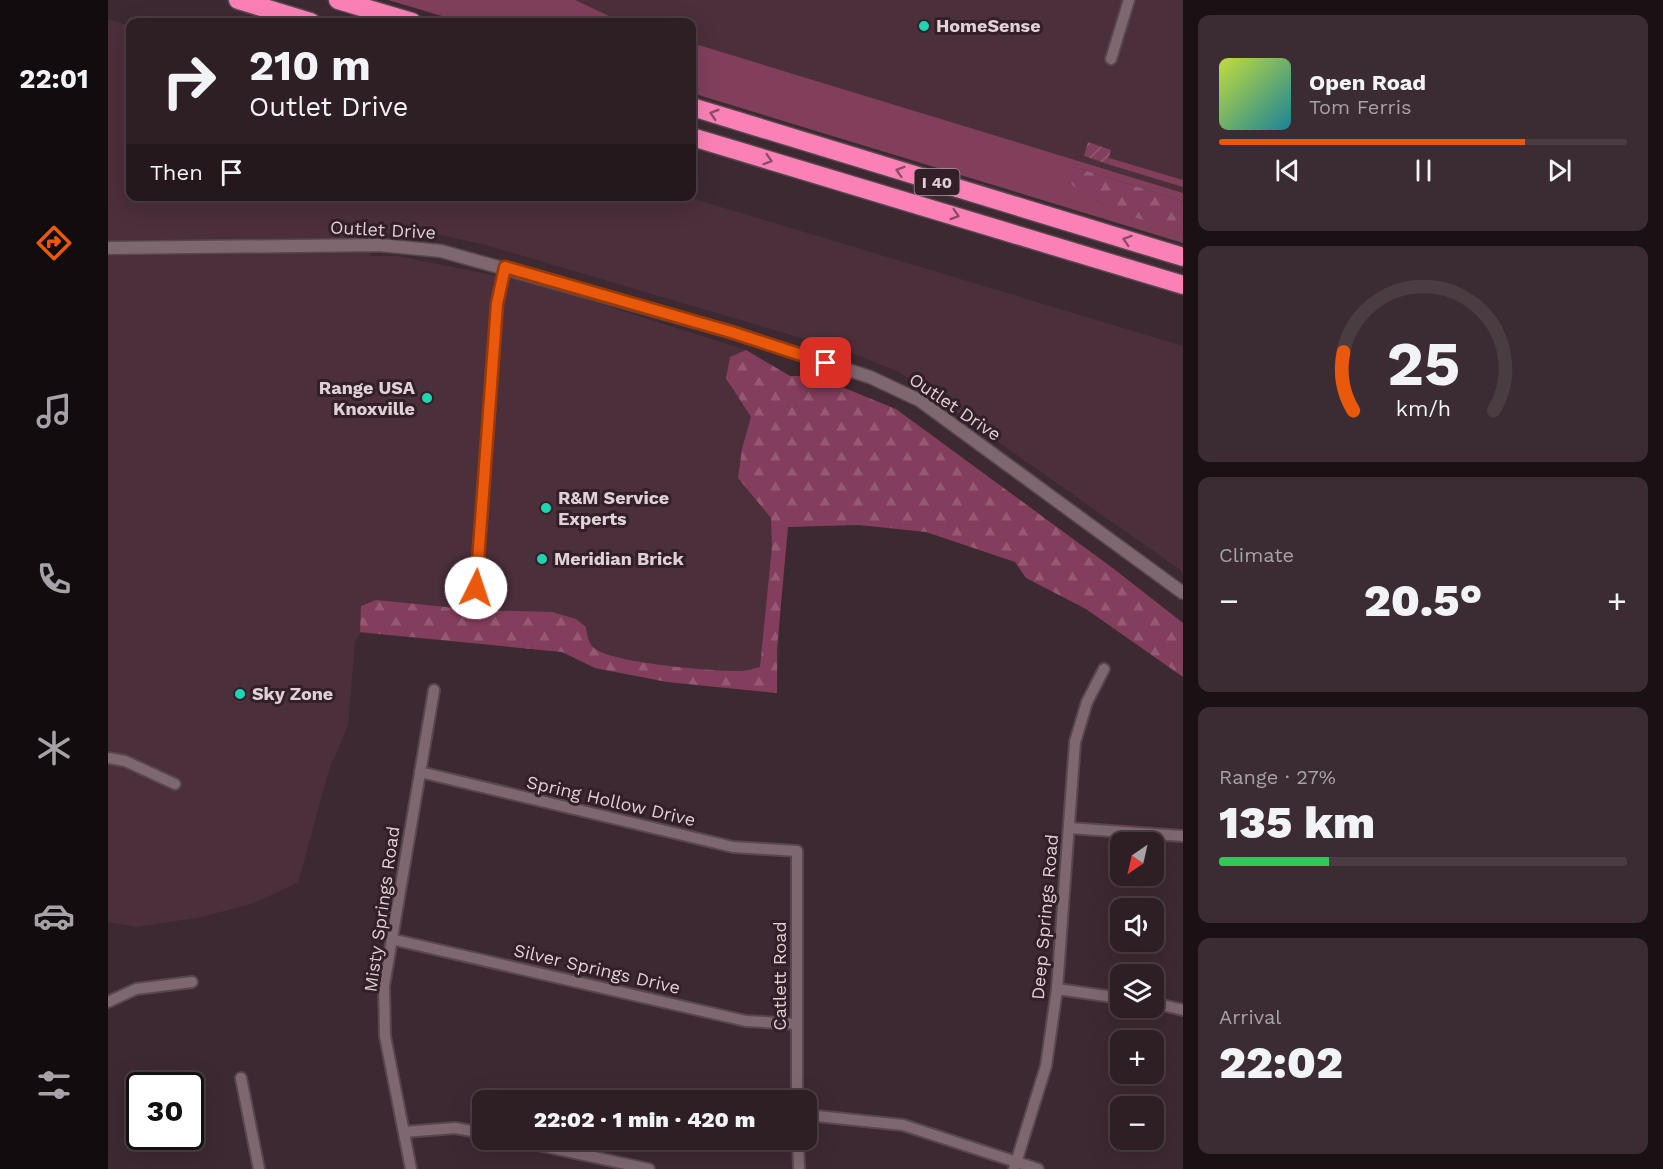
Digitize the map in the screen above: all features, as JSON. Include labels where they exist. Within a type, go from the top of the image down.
[{"type":"highway","points":[[238,0],[298,18]]},
{"type":"highway","points":[[338,0],[399,18]]},
{"type":"highway","name":"I 40","points":[[696,108],[1183,257]]},
{"type":"highway","name":"I 40","points":[[696,138],[1183,285]]},
{"type":"street","points":[[1111,59],[1129,0]]},
{"type":"street","name":"Outlet Drive","points":[[108,248],[379,244],[441,251],[505,267],[731,332],[870,377],[919,400],[1183,592]]},
{"type":"street","points":[[476,588],[497,304],[505,267]]},
{"type":"street","name":"Deep Springs Road","points":[[1015,1165],[1046,1066],[1057,989],[1075,742],[1087,702],[1104,669]]},
{"type":"street","name":"Misty Springs Road","points":[[411,1169],[385,1036],[384,986],[434,690]]},
{"type":"street","points":[[108,758],[124,761],[175,784]]},
{"type":"street","name":"Spring Hollow Drive","points":[[420,772],[734,847],[797,850]]},
{"type":"street","points":[[1069,828],[1183,836]]},
{"type":"street","name":"Catlett Road","points":[[797,850],[797,1090]]},
{"type":"street","name":"Silver Springs Drive","points":[[391,939],[746,1021],[797,1024]]},
{"type":"street","points":[[108,1002],[136,989],[192,982]]},
{"type":"street","points":[[1057,989],[1110,997]]},
{"type":"street","points":[[1164,1005],[1183,1010]]},
{"type":"street","points":[[241,1078],[259,1169]]},
{"type":"street","points":[[817,1116],[903,1125],[1015,1165],[1038,1169]]},
{"type":"street","points":[[404,1132],[456,1128],[472,1131]]},
{"type":"street","points":[[553,1150],[608,1164],[649,1169]]},
{"type":"street","points":[[798,1150],[799,1169]]},
{"type":"shaded area","points":[[388,0],[575,0],[613,18],[449,18]]},
{"type":"shaded area","points":[[529,0],[1183,0],[1183,201],[696,51],[696,18],[590,18]]},
{"type":"shaded area","points":[[108,19],[126,25],[126,201],[696,199],[1183,346],[1183,572],[899,372],[849,352],[489,246],[441,235],[370,233],[370,256],[398,256],[538,284],[746,350],[790,376],[777,693],[667,682],[595,668],[562,652],[360,633],[355,642],[348,726],[329,770],[298,883],[254,903],[202,917],[137,927],[108,922]]},
{"type":"shaded area","points":[[696,44],[1183,193],[1183,201],[1074,167],[1068,182],[1098,201],[1183,235],[1183,243],[696,94]]},
{"type":"shaded area","points":[[1088,142],[1111,150],[1107,164],[1084,156]]},
{"type":"shaded area","points":[[1109,158],[1183,180],[1183,187],[1107,164]]},
{"type":"green space","points":[[1074,167],[1183,201],[1183,235],[1124,213],[1081,191],[1068,182],[1068,174]]},
{"type":"green space","points":[[746,350],[790,376],[815,376],[896,409],[1114,569],[1183,623],[1183,677],[1086,609],[1026,578],[1015,562],[926,532],[859,525],[788,527],[777,648],[777,693],[667,682],[595,668],[562,652],[360,632],[361,606],[376,600],[476,610],[552,612],[576,619],[586,627],[589,641],[594,648],[620,658],[665,666],[711,670],[744,671],[760,667],[772,546],[771,518],[738,478],[742,449],[751,417],[726,378],[730,357]]},
{"type":"place","name":"HomeSense","points":[[924,26]]},
{"type":"place","name":"Range USA Knoxville","points":[[427,398]]},
{"type":"place","name":"R&M Service Experts","points":[[546,508]]},
{"type":"place","name":"Meridian Brick","points":[[542,559]]},
{"type":"place","name":"Sky Zone","points":[[240,694]]},
{"type":"route","points":[[476,588],[497,304],[505,267],[731,332],[826,363]]}]
